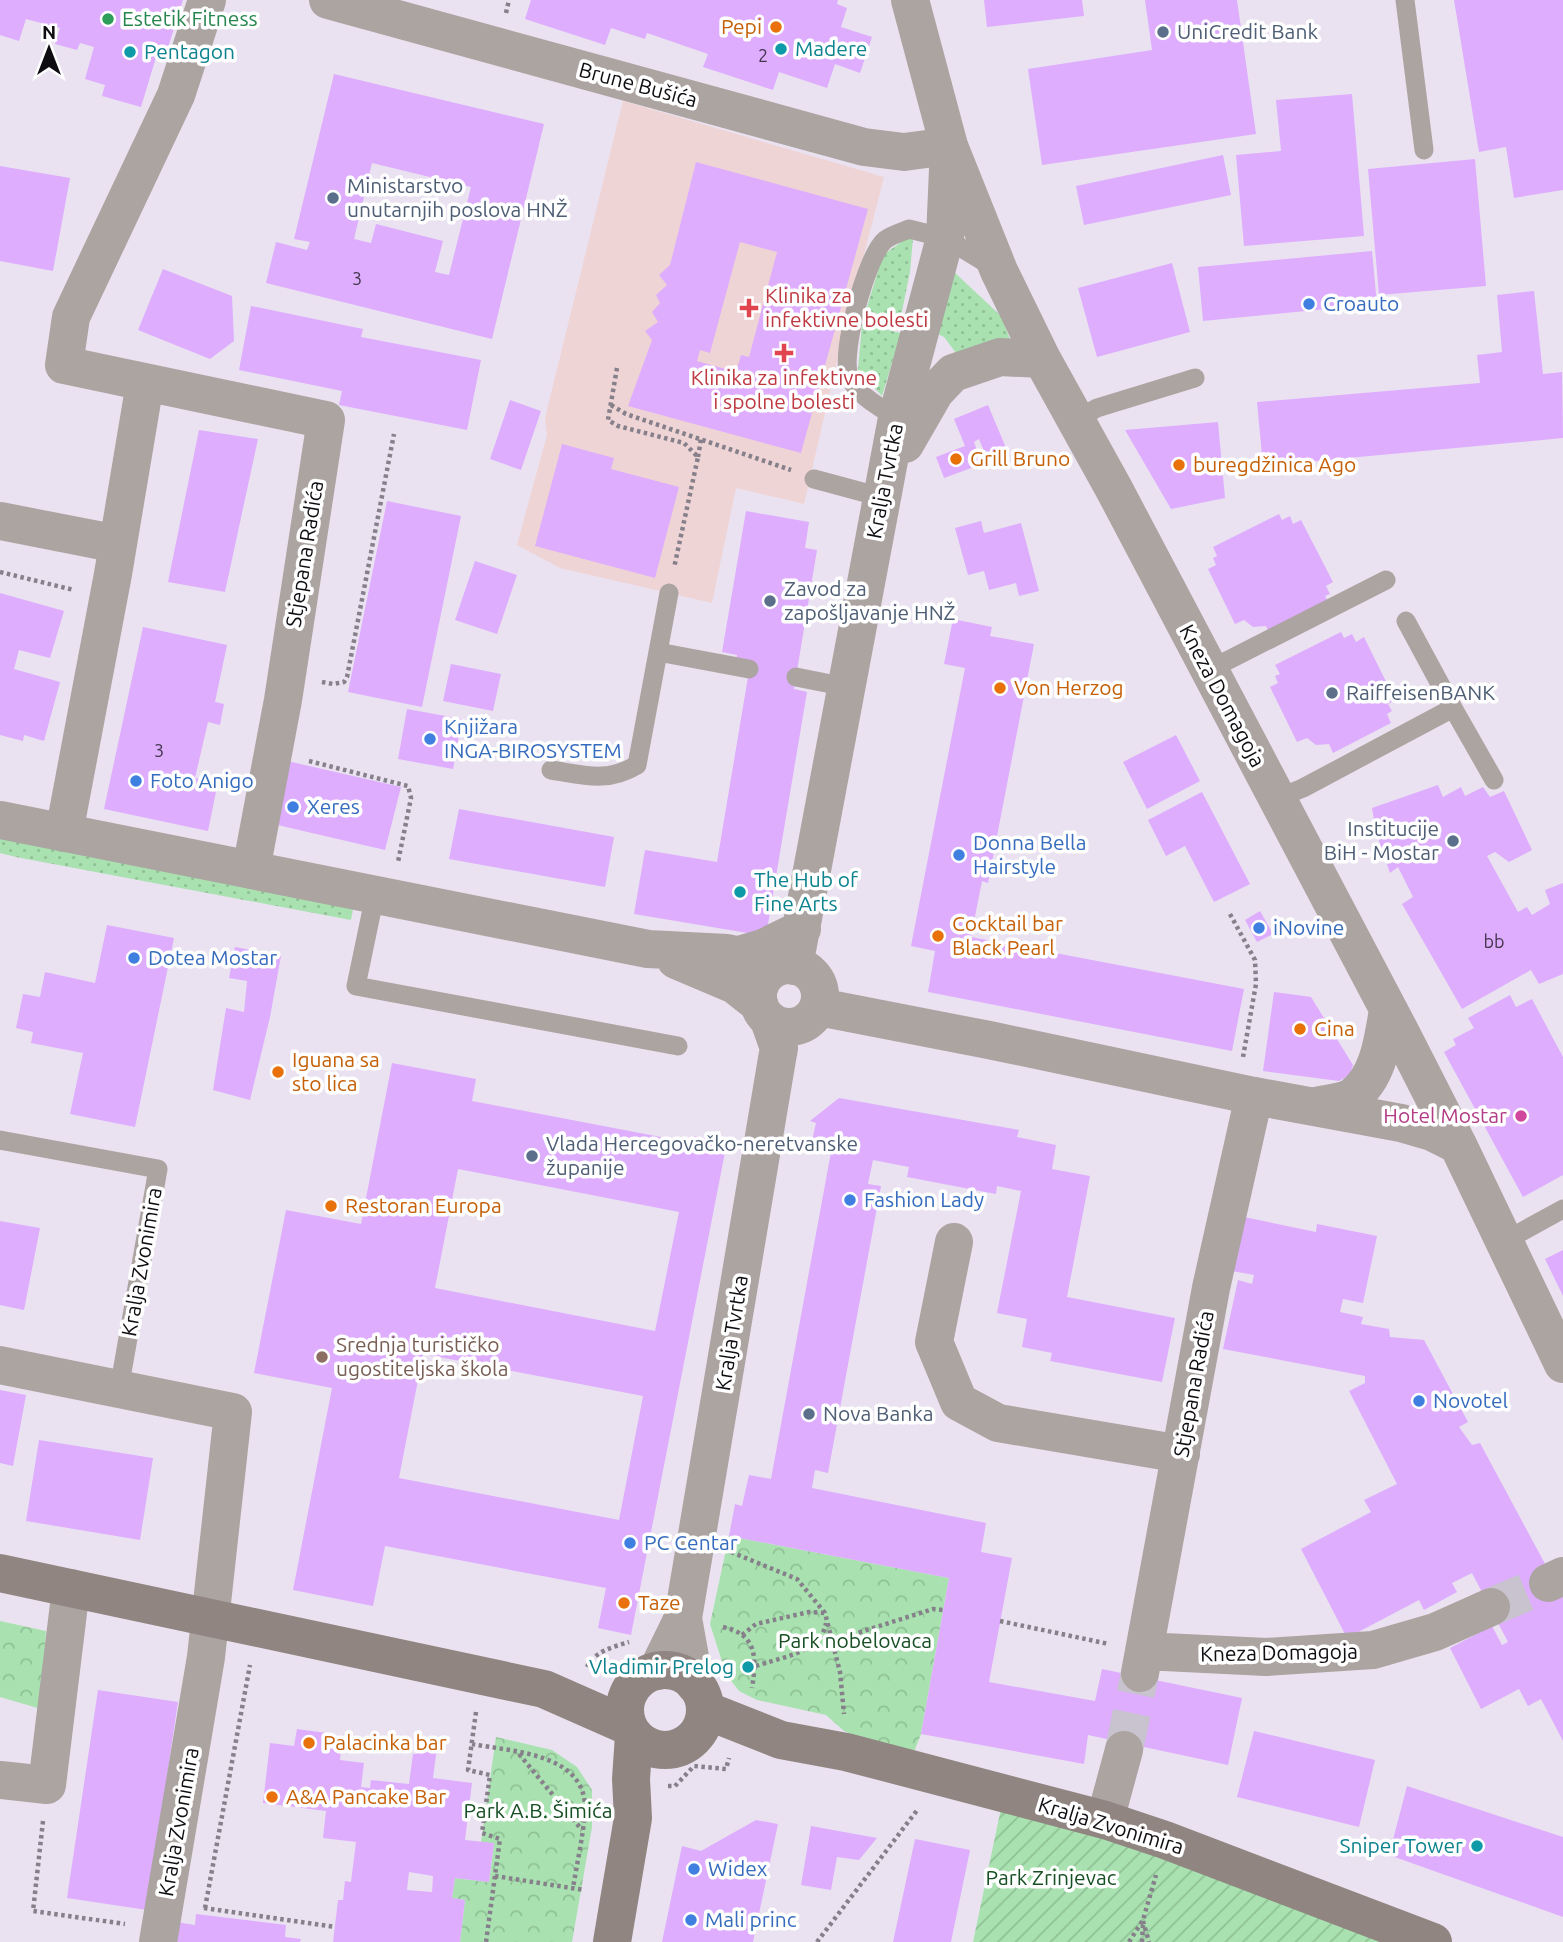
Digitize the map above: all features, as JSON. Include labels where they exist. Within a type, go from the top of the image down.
[{"type":"main road","points":[[0,1573],[544,1689],[631,1731],[648,1746],[657,1749],[681,1746]]},
{"type":"main road","points":[[544,1689],[644,1680],[678,1673],[700,1697],[700,1730],[681,1746],[633,1818]]},
{"type":"main road","points":[[612,1942],[633,1818],[631,1731],[625,1710],[644,1680]]},
{"type":"main road","name":"Kralja Zvonimira","points":[[700,1697],[781,1740]]},
{"type":"main road","name":"Kralja Zvonimira","points":[[681,1746],[781,1740],[846,1752],[1105,1820],[1165,1840],[1433,1942]]},
{"type":"street","name":"Stjepana Radića","points":[[207,0],[176,95],[71,317],[64,365],[326,419],[287,674],[251,870]]},
{"type":"street","name":"Brune Bušića","points":[[328,0],[864,147],[904,152],[953,139]]},
{"type":"street","name":"Kralja Tvrtka","points":[[789,966],[802,929],[897,418],[945,238],[953,139],[910,0]]},
{"type":"street","name":"Kneza Domagoja","points":[[953,139],[999,271],[1042,359],[1209,670],[1458,1145],[1563,1364]]},
{"type":"street","points":[[881,493],[915,424],[935,391],[953,373],[1000,357],[1042,359]]},
{"type":"street","points":[[64,832],[145,383]]},
{"type":"street","points":[[0,522],[118,544]]},
{"type":"street","points":[[0,820],[251,870],[386,883],[648,949],[735,985],[784,1021],[1002,1042],[1245,1094],[1401,1123],[1432,1132],[1458,1145]]},
{"type":"street","points":[[738,956],[763,948],[802,929]]},
{"type":"street","points":[[648,949],[738,956],[804,969],[819,985],[821,996],[784,1021]]},
{"type":"street","points":[[784,1021],[761,984],[775,969],[789,966]]},
{"type":"street","points":[[1315,1106],[1352,1097],[1368,1080],[1381,1049],[1388,1010]]},
{"type":"street","name":"Kralja Tvrtka","points":[[700,1697],[701,1622],[784,1021]]},
{"type":"street","name":"Stjepana Radića","points":[[1142,1662],[1245,1094]]},
{"type":"street","points":[[954,1242],[934,1342],[959,1402],[998,1423],[1181,1454]]},
{"type":"street","name":"Kralja Zvonimira","points":[[0,1366],[233,1412],[211,1618],[161,1924]]},
{"type":"street","points":[[0,1780],[47,1785],[71,1588]]},
{"type":"street","name":"Kneza Domagoja","points":[[1142,1662],[1373,1650],[1435,1632],[1491,1607]]},
{"type":"street","name":"Kralja Tvrtka","points":[[644,1680],[701,1622]]},
{"type":"street","points":[[1105,1820],[1124,1750]]},
{"type":"lane","points":[[1405,0],[1424,150]]},
{"type":"lane","points":[[897,418],[864,396],[848,375],[847,348],[858,302],[876,252],[885,240],[909,229],[945,238],[999,271]]},
{"type":"lane","points":[[1075,419],[1097,408],[1195,378]]},
{"type":"lane","points":[[814,479],[881,493]]},
{"type":"lane","points":[[1209,670],[1386,580]]},
{"type":"lane","points":[[551,770],[594,776],[621,774],[637,765],[669,593]]},
{"type":"lane","points":[[1406,621],[1494,780]]},
{"type":"lane","points":[[658,652],[750,669]]},
{"type":"lane","points":[[796,677],[846,687]]},
{"type":"lane","points":[[1276,799],[1303,788],[1453,708]]},
{"type":"lane","points":[[386,883],[356,986],[678,1046]]},
{"type":"lane","name":"Kralja Zvonimira","points":[[0,1140],[158,1169],[119,1389]]},
{"type":"lane","points":[[1503,1242],[1563,1209]]},
{"type":"path","points":[[618,368],[608,419],[618,426],[684,443],[698,457]]},
{"type":"path","points":[[611,405],[626,414],[814,479]]},
{"type":"path","points":[[287,674],[333,684],[344,682],[347,677],[394,434]]},
{"type":"path","points":[[669,593],[701,439]]},
{"type":"path","points":[[0,572],[108,599]]},
{"type":"path","points":[[304,760],[408,786],[411,798],[386,883]]},
{"type":"path","points":[[1230,914],[1255,960],[1256,984],[1245,1094]]},
{"type":"path","points":[[726,1550],[797,1579],[825,1613],[841,1672],[846,1752]]},
{"type":"path","points":[[832,1641],[933,1609],[943,1610]]},
{"type":"path","points":[[743,1635],[755,1624],[809,1612],[825,1613]]},
{"type":"path","points":[[1000,1621],[1142,1662]]},
{"type":"path","points":[[701,1622],[738,1630],[750,1642],[756,1666],[750,1696]]},
{"type":"path","points":[[756,1666],[813,1647],[824,1633],[827,1622]]},
{"type":"path","points":[[205,1909],[250,1664]]},
{"type":"path","points":[[481,1676],[468,1770],[490,1775],[482,1833],[500,1839],[486,1942]]},
{"type":"path","points":[[472,1744],[551,1760],[570,1771],[582,1788],[585,1811],[573,1888]]},
{"type":"path","points":[[519,1753],[582,1830]]},
{"type":"path","points":[[663,1786],[675,1786],[694,1766],[726,1769],[729,1758]]},
{"type":"path","points":[[817,1942],[900,1830],[944,1778]]},
{"type":"path","points":[[47,1785],[33,1911],[161,1924],[205,1909],[335,1927]]},
{"type":"path","points":[[1142,1942],[1143,1920],[1165,1840]]},
{"type":"path","points":[[495,1876],[620,1897]]},
{"type":"path","points":[[1129,1942],[1143,1920]]},
{"type":"path","points":[[1143,1920],[1149,1942]]},
{"type":"shaded area","points":[[623,101],[884,177],[840,348],[804,504],[736,488],[712,603],[560,568],[517,545],[547,435],[545,418]]},
{"type":"green space","points":[[907,238],[913,238],[910,272],[900,321],[866,310],[883,255]]},
{"type":"green space","points":[[953,271],[1001,316],[1013,347],[962,361],[944,337],[934,332]]},
{"type":"green space","points":[[862,324],[901,333],[882,396],[858,370]]},
{"type":"green space","points":[[0,834],[354,903],[351,920],[16,857],[0,853]]},
{"type":"green space","name":"Park nobelovaca","points":[[729,1536],[949,1578],[921,1734],[914,1752],[872,1744],[844,1731],[826,1715],[757,1700],[739,1691],[726,1674],[710,1624]]},
{"type":"green space","points":[[0,1621],[46,1631],[41,1709],[0,1697]]},
{"type":"green space","name":"Park A.B. Šimića","points":[[496,1737],[552,1750],[577,1767],[592,1790],[592,1827],[572,1942],[460,1942],[465,1900],[452,1898],[455,1878],[489,1882],[494,1844],[481,1842]]},
{"type":"green space","name":"Park Zrinjevac","points":[[1004,1794],[1433,1942],[973,1942]]},
{"type":"building","name":"Pentagon","points":[[0,0],[183,0],[165,57],[157,54],[141,107],[102,96],[105,85],[85,79],[94,47],[80,43],[77,50],[55,44],[60,28],[26,19],[19,41],[0,35]]},
{"type":"building","name":"Madere","points":[[531,0],[838,0],[837,4],[847,8],[841,27],[872,37],[860,73],[835,64],[827,88],[779,72],[773,90],[703,67],[708,54],[647,33],[645,39],[611,28],[605,45],[525,19]]},
{"type":"building","points":[[984,0],[1082,0],[1084,16],[987,27]]},
{"type":"building","points":[[1145,0],[1237,0],[1256,134],[1042,165],[1028,69],[1152,50]]},
{"type":"building","points":[[1454,0],[1563,0],[1563,190],[1514,198],[1506,147],[1479,152]]},
{"type":"building","name":"Ministarstvo unutarnjih poslova HNŽ","points":[[334,74],[544,124],[492,339],[266,283],[276,242],[307,250],[310,242],[294,239]],"holes":[[[372,163],[471,187],[449,275],[435,272],[443,241],[376,224],[371,243],[354,239]]]},
{"type":"building","points":[[1352,94],[1364,236],[1244,246],[1236,155],[1281,151],[1276,100]]},
{"type":"building","points":[[1223,155],[1231,195],[1084,225],[1076,186]]},
{"type":"building","points":[[1475,159],[1486,286],[1379,295],[1368,169]]},
{"type":"building","name":"Klinika za infektivne bolesti","points":[[696,162],[868,209],[801,453],[628,406],[652,340],[645,331],[658,322],[652,312],[660,303],[656,295],[667,285],[659,275],[670,265]],"holes":[[[740,242],[777,252],[749,357],[741,355],[736,372],[697,361],[700,350],[710,353]]]},
{"type":"building","points":[[0,166],[70,178],[53,271],[0,261]]},
{"type":"building","points":[[1372,251],[1377,304],[1203,321],[1198,267]]},
{"type":"building","points":[[1172,263],[1190,332],[1097,357],[1078,288]]},
{"type":"building","points":[[163,269],[232,296],[234,341],[210,359],[138,330]]},
{"type":"building","points":[[1534,291],[1543,374],[1562,372],[1563,438],[1263,466],[1257,402],[1480,383],[1477,355],[1502,352],[1497,295]]},
{"type":"building","points":[[251,306],[363,329],[361,337],[481,360],[467,430],[339,405],[342,391],[239,370]]},
{"type":"building","points":[[510,400],[541,411],[521,470],[490,459]]},
{"type":"building","points":[[988,405],[1009,455],[989,464],[979,439],[974,442],[982,464],[944,478],[936,457],[965,446],[954,419]]},
{"type":"building","points":[[1218,422],[1225,498],[1171,509],[1125,430]]},
{"type":"building","points":[[199,430],[258,439],[225,592],[168,582]]},
{"type":"building","points":[[562,444],[614,458],[611,469],[679,487],[655,578],[535,546]]},
{"type":"building","points":[[387,501],[461,516],[422,707],[348,692]]},
{"type":"building","points":[[746,511],[809,522],[805,548],[817,550],[794,689],[807,692],[766,936],[634,914],[645,850],[717,862],[750,665],[736,663],[737,655],[722,652]]},
{"type":"building","points":[[1279,514],[1282,520],[1290,516],[1293,524],[1301,520],[1333,582],[1326,586],[1330,594],[1325,596],[1330,606],[1270,635],[1266,626],[1253,627],[1244,620],[1235,624],[1208,569],[1216,565],[1213,558],[1217,556],[1213,547]]},
{"type":"building","points":[[981,521],[984,533],[1021,523],[1039,591],[1019,596],[1016,583],[989,590],[984,571],[968,575],[955,528]]},
{"type":"building","points":[[475,561],[517,575],[497,634],[455,620]]},
{"type":"building","points":[[0,593],[64,611],[50,658],[19,650],[14,669],[60,682],[44,741],[24,735],[23,741],[0,735]]},
{"type":"building","points":[[953,619],[992,627],[990,636],[1034,644],[988,883],[982,881],[971,937],[1244,989],[1232,1051],[928,992],[935,951],[911,946],[965,668],[944,664]]},
{"type":"building","points":[[143,627],[227,645],[215,702],[224,704],[220,725],[208,722],[195,778],[218,782],[208,831],[104,809]]},
{"type":"building","name":"RaiffeisenBANK","points":[[1341,632],[1344,638],[1352,634],[1356,642],[1364,637],[1395,700],[1388,704],[1392,711],[1387,714],[1391,723],[1333,753],[1329,744],[1316,745],[1307,738],[1297,742],[1270,687],[1278,683],[1275,676],[1280,674],[1275,665]]},
{"type":"building","points":[[451,664],[501,674],[493,711],[443,701]]},
{"type":"building","name":"Knjižara INGA-BIROSYSTEM","points":[[407,709],[462,719],[453,769],[398,759]]},
{"type":"building","points":[[1176,735],[1200,781],[1147,809],[1123,762]]},
{"type":"building","points":[[283,760],[401,787],[385,850],[269,823]]},
{"type":"building","points":[[1438,785],[1443,797],[1461,787],[1465,796],[1483,787],[1490,797],[1504,791],[1532,850],[1509,862],[1495,852],[1487,856],[1518,912],[1527,907],[1532,915],[1550,904],[1545,890],[1563,883],[1563,974],[1539,984],[1531,970],[1462,1009],[1402,904],[1413,897],[1398,867],[1390,873],[1376,832],[1372,808]]},
{"type":"building","points":[[1202,792],[1250,884],[1214,902],[1185,846],[1166,856],[1148,820]]},
{"type":"building","points":[[459,809],[614,837],[605,887],[449,859]]},
{"type":"building","points":[[1260,911],[1273,934],[1257,942],[1245,920]]},
{"type":"building","points":[[107,925],[174,938],[135,1127],[70,1114],[83,1053],[31,1043],[33,1032],[16,1028],[23,994],[40,997],[45,972],[95,983]]},
{"type":"building","points":[[235,947],[281,956],[250,1100],[213,1090],[226,1008],[244,1012],[247,981],[229,978]]},
{"type":"building","name":"Cina","points":[[1274,992],[1311,997],[1353,1065],[1350,1075],[1339,1081],[1263,1071]]},
{"type":"building","name":"Hotel Mostar","points":[[1510,995],[1516,1007],[1532,999],[1563,1057],[1563,1175],[1523,1197],[1444,1052],[1456,1045],[1453,1039],[1474,1028],[1468,1018]]},
{"type":"building","points":[[392,1063],[476,1079],[472,1101],[692,1143],[694,1136],[727,1142],[631,1635],[598,1628],[606,1588],[385,1546],[373,1606],[293,1590],[332,1388],[254,1373],[286,1210],[361,1224]],"holes":[[[458,1169],[679,1212],[655,1331],[435,1288]],[[423,1354],[643,1396],[619,1520],[399,1478]]]},
{"type":"building","points":[[839,1098],[1019,1130],[1017,1137],[1056,1145],[1052,1169],[1090,1176],[1067,1297],[1175,1318],[1162,1382],[1050,1361],[1052,1353],[1022,1347],[1027,1319],[997,1313],[1021,1191],[997,1186],[996,1194],[907,1177],[909,1167],[873,1160],[868,1184],[881,1186],[828,1473],[815,1470],[812,1488],[986,1523],[981,1552],[1012,1558],[989,1682],[1095,1701],[1102,1669],[1242,1698],[1228,1765],[1088,1735],[1084,1764],[921,1734],[949,1578],[729,1536],[735,1504],[742,1506],[749,1475],[771,1479],[831,1152],[810,1149],[816,1123],[810,1121]]},
{"type":"building","points":[[1244,1217],[1316,1232],[1317,1224],[1377,1236],[1363,1303],[1343,1299],[1340,1312],[1363,1317],[1361,1324],[1389,1329],[1390,1337],[1424,1340],[1468,1422],[1459,1427],[1472,1445],[1480,1443],[1558,1588],[1563,1598],[1563,1741],[1541,1699],[1528,1706],[1519,1689],[1481,1709],[1450,1648],[1492,1626],[1502,1645],[1508,1642],[1472,1573],[1452,1583],[1457,1592],[1424,1610],[1419,1600],[1347,1638],[1301,1549],[1371,1512],[1364,1500],[1397,1484],[1349,1391],[1365,1383],[1365,1376],[1223,1349],[1238,1280],[1252,1284],[1254,1275],[1232,1271]]},
{"type":"building","points":[[0,1221],[40,1228],[24,1310],[0,1305]]},
{"type":"building","points":[[1563,1250],[1563,1296],[1545,1259]]},
{"type":"building","points":[[0,1390],[26,1395],[13,1466],[0,1463]]},
{"type":"building","points":[[39,1440],[153,1458],[140,1540],[26,1521]]},
{"type":"building","points":[[98,1690],[178,1702],[147,1910],[67,1898]]},
{"type":"building","points":[[297,1729],[326,1733],[324,1748],[341,1750],[340,1760],[364,1763],[361,1787],[370,1788],[371,1780],[409,1784],[418,1738],[438,1740],[433,1778],[472,1783],[465,1840],[494,1843],[489,1882],[455,1878],[452,1898],[465,1900],[460,1942],[333,1942],[338,1900],[343,1900],[345,1881],[351,1882],[356,1842],[323,1838],[326,1811],[263,1803],[270,1743],[294,1746]],"holes":[[[409,1872],[433,1876],[432,1892],[407,1890]]]},
{"type":"building","points":[[1254,1731],[1375,1760],[1359,1827],[1237,1797]]},
{"type":"building","name":"Sniper Tower","points":[[1407,1786],[1563,1837],[1563,1917],[1389,1855]]},
{"type":"building","points":[[756,1820],[778,1824],[753,1942],[662,1942],[682,1846],[701,1851]]},
{"type":"building","points":[[811,1826],[877,1838],[859,1860],[837,1857],[831,1890],[801,1885]]},
{"type":"building","points":[[915,1839],[970,1850],[951,1942],[893,1942]]},
{"type":"building","points":[[196,1914],[286,1925],[285,1937],[301,1939],[300,1942],[168,1942],[170,1921],[195,1925]]},
{"type":"tunnel","points":[[1491,1607],[1548,1583]]},
{"type":"tunnel","points":[[1124,1750],[1140,1673]]},
{"type":"place","name":"Estetik Fitness","points":[[108,19]]},
{"type":"place","name":"Pepi","points":[[776,27]]},
{"type":"place","name":"UniCredit Bank","points":[[1163,32]]},
{"type":"place","name":"Madere","points":[[781,49]]},
{"type":"place","name":"Pentagon","points":[[130,52]]},
{"type":"place","name":"Ministarstvo unutarnjih poslova HNŽ","points":[[333,198]]},
{"type":"place","name":"Croauto","points":[[1309,304]]},
{"type":"place","name":"Klinika za infektivne bolesti","points":[[749,308]]},
{"type":"place","name":"Klinika za infektivne i spolne bolesti","points":[[784,353]]},
{"type":"place","name":"Grill Bruno","points":[[956,459]]},
{"type":"place","name":"buregdžinica Ago","points":[[1179,465]]},
{"type":"place","name":"Zavod za zapošljavanje HNŽ","points":[[770,601]]},
{"type":"place","name":"Von Herzog","points":[[1000,688]]},
{"type":"place","name":"RaiffeisenBANK","points":[[1332,693]]},
{"type":"place","name":"Knjižara INGA-BIROSYSTEM","points":[[430,739]]},
{"type":"place","name":"Foto Anigo","points":[[136,781]]},
{"type":"place","name":"Xeres","points":[[293,807]]},
{"type":"place","name":"Institucije BiH - Mostar","points":[[1453,841]]},
{"type":"place","name":"Donna Bella Hairstyle","points":[[959,855]]},
{"type":"place","name":"The Hub of Fine Arts","points":[[740,892]]},
{"type":"place","name":"iNovine","points":[[1259,928]]},
{"type":"place","name":"Cocktail bar Black Pearl","points":[[938,936]]},
{"type":"place","name":"Dotea Mostar","points":[[134,958]]},
{"type":"place","name":"Cina","points":[[1300,1029]]},
{"type":"place","name":"Iguana sa sto lica","points":[[278,1072]]},
{"type":"place","name":"Hotel Mostar","points":[[1521,1116]]},
{"type":"place","name":"Vlada Hercegovačko-neretvanske županije","points":[[532,1156]]},
{"type":"place","name":"Fashion Lady","points":[[850,1200]]},
{"type":"place","name":"Restoran Europa","points":[[331,1206]]},
{"type":"place","name":"Srednja turističko ugostiteljska škola","points":[[322,1357]]},
{"type":"place","name":"Novotel","points":[[1419,1401]]},
{"type":"place","name":"Nova Banka","points":[[809,1414]]},
{"type":"place","name":"PC Centar","points":[[630,1543]]},
{"type":"place","name":"Taze","points":[[624,1603]]},
{"type":"place","name":"Vladimir Prelog","points":[[748,1667]]},
{"type":"place","name":"Palacinka bar","points":[[309,1743]]},
{"type":"place","name":"A&A Pancake Bar","points":[[272,1797]]},
{"type":"place","name":"Sniper Tower","points":[[1477,1846]]},
{"type":"place","name":"Widex","points":[[694,1869]]},
{"type":"place","name":"Mali princ","points":[[691,1920]]}]
